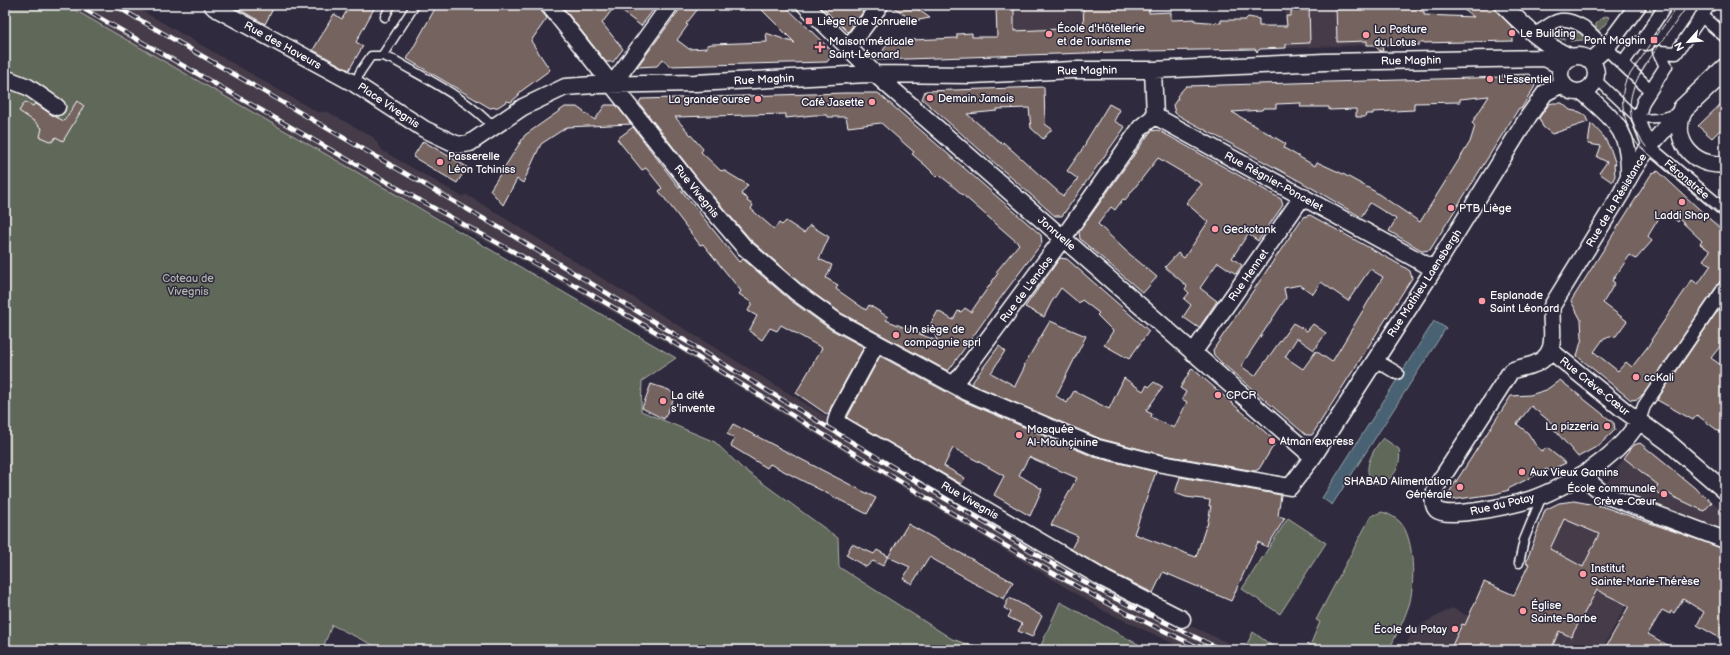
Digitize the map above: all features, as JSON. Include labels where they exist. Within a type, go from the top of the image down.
[{"type":"street","name":"Rue des Haveurs","points":[[212,5],[355,84]]},
{"type":"street","name":"Rue Vivegnis","points":[[549,5],[691,185],[744,247],[796,292],[836,321],[954,385],[1031,421],[1098,448],[1162,464],[1290,487]]},
{"type":"street","points":[[612,85],[670,5]]},
{"type":"street","name":"Jonruelle","points":[[805,5],[875,74],[1194,354],[1314,457]]},
{"type":"street","points":[[849,47],[880,5]]},
{"type":"street","points":[[1503,5],[1534,35],[1555,50],[1566,62]]},
{"type":"street","points":[[1591,61],[1606,48],[1638,5]]},
{"type":"street","points":[[1622,64],[1637,43],[1648,44],[1646,35],[1666,5]]},
{"type":"street","points":[[1648,147],[1638,119],[1643,102],[1666,66],[1659,52],[1676,53],[1709,5]]},
{"type":"street","points":[[1702,16],[1725,36]]},
{"type":"street","points":[[1534,35],[1556,20],[1574,21],[1584,27],[1650,90]]},
{"type":"street","points":[[1582,56],[1591,61],[1596,70],[1596,79],[1591,86],[1583,92],[1571,92],[1562,84],[1560,78],[1566,62],[1582,56]]},
{"type":"street","name":"Rue Maghin","points":[[612,85],[695,83],[875,74],[971,75],[1073,70],[1153,70],[1324,62],[1545,58],[1566,62]]},
{"type":"street","points":[[1725,69],[1688,104],[1682,114],[1680,132],[1682,141],[1692,156],[1708,164],[1725,164]]},
{"type":"street","points":[[1153,70],[1155,116]]},
{"type":"street","points":[[5,78],[28,87],[57,107]]},
{"type":"street","name":"Place Vivegnis","points":[[355,84],[424,129],[458,145],[470,143],[523,107],[566,87],[612,85]]},
{"type":"street","name":"Rue Mathieu Laensbergh","points":[[1290,487],[1314,457],[1434,270],[1532,111],[1545,93],[1562,84]]},
{"type":"street","points":[[1583,92],[1617,125],[1622,132],[1630,157],[1629,175]]},
{"type":"street","name":"Rue de la Résistance","points":[[1550,351],[1553,343],[1551,318],[1552,306],[1557,296],[1622,192],[1629,175],[1648,147],[1688,104]]},
{"type":"street","name":"Rue Régnier-Poncelet","points":[[1155,116],[1434,270]]},
{"type":"street","name":"Rue de L'enclos","points":[[954,385],[1063,238],[1141,127],[1155,116]]},
{"type":"street","name":"Féronstrée","points":[[1648,147],[1725,211]]},
{"type":"street","name":"Rue Hennet","points":[[1194,354],[1302,196]]},
{"type":"street","points":[[1639,421],[1644,406],[1725,287]]},
{"type":"street","name":"Rue Vivegnis","points":[[876,344],[838,412],[836,422],[1097,575],[1182,619]]},
{"type":"street","name":"Rue Crève-Cœur","points":[[1550,351],[1668,442],[1725,491]]},
{"type":"street","name":"Rue du Potay","points":[[1550,351],[1544,358],[1533,365],[1511,371],[1436,487],[1434,506],[1438,511],[1445,514],[1455,514],[1489,509],[1532,499],[1544,494],[1587,472],[1616,449],[1632,433],[1639,421]]},
{"type":"street","points":[[1375,360],[1397,373]]},
{"type":"street","points":[[1587,472],[1592,484],[1605,495],[1725,540]]},
{"type":"lane","points":[[385,17],[391,5]]},
{"type":"lane","points":[[415,5],[382,56],[394,60],[464,102],[482,114],[494,128]]},
{"type":"lane","name":"Place Vivegnis","points":[[355,84],[360,72],[371,56],[382,56]]},
{"type":"lane","points":[[1596,79],[1638,119],[1659,118],[1676,113],[1688,104]]},
{"type":"lane","points":[[1519,563],[1524,540],[1544,494]]},
{"type":"shaded area","points":[[66,5],[132,5],[317,112],[328,112],[373,137],[383,151],[461,196],[467,195],[1006,527],[1180,621],[1244,650],[1187,650],[1104,611],[655,336],[508,253],[409,202]]},
{"type":"shaded area","name":"École d'Hôtellerie et de Tourisme","points":[[996,5],[1101,5],[1102,52],[996,56]]},
{"type":"shaded area","points":[[1285,5],[1365,5],[1367,45],[1286,48]]},
{"type":"shaded area","name":"École communale Crève-Cœur","points":[[1641,443],[1725,512],[1725,532],[1604,486],[1634,445]]},
{"type":"shaded area","name":"Institut Sainte-Marie-Thérèse","points":[[1571,502],[1601,506],[1667,528],[1602,650],[1404,650],[1413,629],[1452,608],[1494,628],[1524,645],[1523,578],[1526,563],[1545,510],[1559,503]]},
{"type":"green space","name":"Coteau de Vivegnis","points":[[5,5],[66,5],[409,202],[676,358],[642,381],[641,411],[715,442],[742,468],[838,538],[839,567],[952,639],[984,650],[383,650],[332,625],[322,650],[5,650],[5,115],[12,81],[5,78]]},
{"type":"green space","points":[[1606,16],[1609,17],[1608,21],[1596,34],[1596,24],[1599,20]]},
{"type":"green space","points":[[1554,27],[1562,30],[1565,40],[1556,37],[1546,29]]},
{"type":"green space","points":[[1579,32],[1592,36],[1584,40],[1570,41],[1573,35]]},
{"type":"green space","points":[[1383,438],[1399,449],[1400,455],[1396,471],[1388,480],[1377,484],[1371,480],[1368,468],[1375,449]]},
{"type":"green space","points":[[1382,512],[1396,519],[1405,529],[1411,550],[1413,575],[1409,605],[1389,650],[1308,650],[1320,622],[1316,620],[1371,516]]},
{"type":"green space","points":[[1288,518],[1326,543],[1280,614],[1242,589]]},
{"type":"green space","points":[[1060,602],[1149,650],[1039,650]]},
{"type":"green space","points":[[1253,632],[1278,650],[1244,650]]},
{"type":"water","points":[[1434,321],[1446,328],[1332,505],[1322,498]]},
{"type":"building","points":[[231,5],[275,5],[265,24]]},
{"type":"building","points":[[350,5],[376,5],[356,42],[363,46],[349,70],[313,50],[334,14],[342,19]]},
{"type":"building","points":[[437,5],[540,5],[541,11],[547,18],[531,41],[550,70],[520,92],[519,95],[511,102],[507,101],[498,107],[490,108],[407,59]]},
{"type":"building","points":[[561,5],[657,5],[641,26],[615,6],[602,23],[623,49],[613,62],[606,62]]},
{"type":"building","points":[[683,5],[701,5],[686,24],[688,25],[677,40],[689,49],[707,48],[707,45],[712,44],[767,42],[766,33],[795,43],[757,5],[784,5],[834,53],[827,62],[669,66],[663,59],[657,66],[637,67]]},
{"type":"building","points":[[821,5],[855,5],[863,12],[848,32],[837,21],[836,22]]},
{"type":"building","points":[[891,5],[912,5],[930,18],[913,21]]},
{"type":"building","points":[[996,5],[1014,5],[1014,31],[1084,28],[1083,5],[1149,5],[1149,13],[1171,12],[1171,20],[1195,19],[1195,21],[1221,23],[1221,20],[1245,20],[1248,17],[1259,19],[1259,26],[1287,26],[1286,16],[1291,16],[1291,5],[1309,5],[1310,43],[1286,44],[1286,48],[1260,49],[1257,52],[1255,49],[1146,51],[877,60],[889,41],[957,38],[957,34],[972,33],[972,37],[997,37]]},
{"type":"building","points":[[1336,5],[1420,5],[1420,11],[1424,11],[1424,15],[1474,17],[1457,5],[1490,5],[1513,28],[1513,41],[1419,43],[1419,45],[1400,46],[1398,44],[1382,45],[1383,51],[1380,51],[1374,45],[1367,45],[1367,41],[1337,42]]},
{"type":"building","points":[[1530,74],[1535,86],[1521,109],[1519,108],[1430,250],[1423,251],[1389,231],[1396,219],[1370,203],[1361,217],[1305,184],[1183,118],[1175,113],[1173,105],[1178,98],[1177,96],[1186,86],[1502,77],[1502,75]],"holes":[[[1489,96],[1472,123],[1475,126],[1470,142],[1420,222],[1374,191],[1343,174],[1317,162],[1315,166],[1284,148],[1286,144],[1232,112],[1276,108],[1276,104],[1301,103],[1300,107],[1329,107],[1329,110],[1356,109],[1356,117],[1365,117],[1366,114],[1373,114],[1373,112],[1414,110],[1414,103],[1460,102],[1460,99]]]},
{"type":"building","points":[[1044,87],[1045,124],[1052,129],[1043,139],[1031,128],[1029,108],[997,109],[997,111],[967,114],[1002,144],[1003,142],[1063,196],[1078,179],[1067,171],[1086,144],[1085,143],[1109,104],[1120,110],[1114,121],[1125,127],[1062,216],[1055,216],[922,99],[925,91]]},
{"type":"building","points":[[878,93],[1041,235],[1042,243],[948,371],[841,313],[802,285],[751,240],[698,179],[639,103],[641,99]],"holes":[[[786,114],[786,118],[814,115],[846,117],[848,127],[881,123],[914,152],[912,154],[937,177],[939,175],[947,181],[1019,244],[996,272],[998,273],[971,312],[965,308],[961,312],[958,311],[953,320],[938,311],[931,323],[937,341],[886,320],[888,317],[869,305],[866,310],[836,289],[838,285],[826,278],[832,265],[819,259],[829,237],[810,225],[804,233],[786,221],[782,225],[779,223],[774,229],[751,209],[753,205],[741,194],[748,185],[723,170],[721,171],[701,152],[703,149],[675,117]]]},
{"type":"building","points":[[1725,100],[1725,125],[1712,138],[1698,126]]},
{"type":"building","points":[[77,101],[84,106],[63,141],[56,137],[52,142],[40,137],[42,128],[19,111],[25,102],[33,106],[35,103],[52,115],[64,121]]},
{"type":"building","points":[[1562,103],[1570,110],[1580,112],[1585,115],[1588,122],[1552,134],[1543,127],[1539,118],[1549,104]]},
{"type":"building","points":[[605,105],[616,105],[631,124],[567,127],[541,144],[523,183],[517,179],[503,205],[490,190],[525,135],[565,107],[577,107],[595,120]]},
{"type":"building","points":[[1591,123],[1604,137],[1611,150],[1616,165],[1614,164],[1615,176],[1612,182],[1599,173],[1607,162],[1597,157],[1601,146],[1588,144]]},
{"type":"building","points":[[633,127],[677,185],[739,262],[743,259],[790,300],[830,329],[864,347],[828,415],[796,393],[822,348],[781,325],[777,331],[770,328],[762,340],[749,331],[757,316],[748,311],[752,303],[739,294],[741,291],[703,244],[700,245],[659,191],[662,188],[646,168],[642,170],[617,139]]},
{"type":"building","points":[[1158,130],[1281,199],[1283,205],[1258,241],[1248,234],[1232,258],[1242,265],[1236,274],[1218,262],[1200,288],[1217,301],[1199,328],[1183,317],[1191,305],[1184,299],[1189,293],[1185,289],[1187,286],[1165,267],[1178,253],[1184,258],[1208,222],[1186,203],[1202,184],[1158,158],[1125,200],[1123,199],[1115,210],[1111,207],[1098,224],[1126,251],[1157,277],[1143,293],[1080,239],[1079,232],[1151,131]]},
{"type":"building","name":"Passerelle Léon Tchiniss","points":[[423,141],[467,167],[457,183],[413,157]]},
{"type":"building","points":[[1658,171],[1725,233],[1725,274],[1645,392],[1638,399],[1631,400],[1577,356],[1582,338],[1581,320],[1571,301],[1652,173]],"holes":[[[1662,213],[1664,215],[1667,213],[1678,222],[1679,219],[1702,241],[1700,244],[1710,251],[1703,260],[1711,265],[1698,284],[1692,280],[1651,340],[1652,341],[1632,367],[1626,362],[1618,371],[1594,352],[1604,338],[1616,336],[1627,321],[1603,303],[1615,283],[1612,281],[1630,255],[1636,259],[1652,241],[1648,236]]]},
{"type":"building","points":[[1310,215],[1404,267],[1410,271],[1412,278],[1312,435],[1306,435],[1223,364],[1214,355],[1213,350],[1303,217]],"holes":[[[1370,269],[1383,277],[1332,362],[1316,351],[1303,369],[1285,357],[1297,338],[1314,350],[1326,333],[1313,324],[1307,331],[1293,323],[1255,376],[1241,366],[1286,298],[1284,288],[1300,285],[1313,294],[1321,282],[1348,301]]]},
{"type":"building","points":[[1060,258],[1067,259],[1149,331],[1129,359],[1104,345],[1113,331],[1097,315],[1099,313],[1082,300],[1079,303],[1061,288],[1044,317],[1025,307]]},
{"type":"building","points":[[1725,300],[1725,340],[1711,358],[1725,368],[1725,436],[1697,415],[1693,420],[1657,400]]},
{"type":"building","points":[[1050,321],[1086,336],[1056,396],[1067,403],[1074,391],[1109,409],[1124,378],[1143,391],[1147,385],[1149,387],[1154,382],[1163,387],[1146,411],[1152,414],[1151,417],[1174,428],[1187,402],[1182,399],[1186,392],[1180,388],[1192,368],[1273,439],[1274,445],[1259,469],[1255,471],[1164,455],[1101,439],[971,384],[999,346],[1005,351],[991,373],[1015,386],[1025,366],[1024,365]]},
{"type":"building","points":[[880,356],[963,401],[1094,457],[1156,472],[1134,534],[1196,557],[1207,526],[1211,506],[1209,506],[1210,500],[1186,497],[1175,493],[1180,477],[1281,495],[1278,516],[1285,518],[1267,547],[1258,542],[1231,601],[1163,572],[1153,593],[1109,571],[1071,549],[1078,536],[1051,525],[1077,478],[1029,457],[1019,475],[1042,489],[1030,516],[994,495],[1004,476],[953,448],[944,466],[965,478],[961,484],[847,418]]},
{"type":"building","points":[[1560,380],[1614,423],[1615,430],[1598,446],[1578,457],[1552,427],[1554,425],[1531,406],[1517,424],[1528,433],[1541,451],[1547,448],[1566,463],[1548,471],[1547,469],[1508,489],[1509,490],[1495,494],[1451,500],[1448,494],[1511,396],[1530,395],[1546,390]]},
{"type":"building","points":[[651,384],[669,390],[675,396],[664,419],[642,408]]},
{"type":"building","points":[[733,424],[876,498],[867,514],[770,464],[767,468],[731,446],[735,438],[727,434]]},
{"type":"building","points":[[1640,443],[1712,502],[1704,511],[1666,492],[1663,497],[1654,490],[1658,485],[1624,458],[1634,445]]},
{"type":"building","points":[[1574,501],[1601,506],[1725,549],[1725,641],[1697,625],[1704,612],[1683,599],[1674,613],[1671,611],[1670,614],[1662,610],[1648,634],[1676,650],[1604,650],[1629,606],[1597,590],[1571,637],[1559,631],[1551,650],[1496,650],[1482,643],[1479,650],[1450,650],[1462,624],[1465,625],[1484,582],[1514,595],[1529,564],[1526,563],[1545,510],[1559,503]],"holes":[[[1564,519],[1599,534],[1583,567],[1550,549]]]},
{"type":"building","points":[[908,524],[1013,582],[1004,599],[929,557],[912,584],[903,579],[910,567],[888,557]]},
{"type":"building","points":[[852,544],[874,554],[877,550],[888,556],[883,566],[873,561],[866,567],[846,555]]},
{"type":"building","points":[[1009,598],[1042,616],[1032,637],[1018,631],[1022,624],[1008,617],[1011,612],[1004,608]]},
{"type":"tram line","points":[[1678,5],[1626,80],[1623,96],[1624,114],[1633,138],[1638,145],[1725,218]]},
{"type":"tram line","points":[[1646,147],[1637,133],[1632,120],[1630,107],[1631,96],[1641,72],[1688,5]]},
{"type":"railway","points":[[77,5],[401,190],[587,292],[661,335],[999,542],[1060,577],[1110,605],[1204,650]]},
{"type":"railway","points":[[114,5],[505,231],[1064,571],[1114,598],[1222,650]]},
{"type":"place","name":"Liège Rue Jonruelle","points":[[809,21]]},
{"type":"place","name":"Le Building","points":[[1512,33]]},
{"type":"place","name":"École d'Hôtellerie et de Tourisme","points":[[1049,34]]},
{"type":"place","name":"La Posture du Lotus","points":[[1366,35]]},
{"type":"place","name":"Pont Maghin","points":[[1654,40]]},
{"type":"place","name":"Maison médicale Saint-Léonard","points":[[820,47]]},
{"type":"place","name":"L'Essentiel","points":[[1490,79]]},
{"type":"place","name":"Demain Jamais","points":[[930,98]]},
{"type":"place","name":"La grande ourse","points":[[758,99]]},
{"type":"place","name":"Café Jasette","points":[[872,102]]},
{"type":"place","name":"Passerelle Léon Tchiniss","points":[[440,162]]},
{"type":"place","name":"Laddi Shop","points":[[1682,202]]},
{"type":"place","name":"PTB Liège","points":[[1451,208]]},
{"type":"place","name":"Geckotank","points":[[1215,229]]},
{"type":"place","name":"Esplanade Saint Léonard","points":[[1482,301]]},
{"type":"place","name":"Un siège de compagnie sprl","points":[[896,335]]},
{"type":"place","name":"ccKali","points":[[1636,377]]},
{"type":"place","name":"CPCR","points":[[1218,395]]},
{"type":"place","name":"La cité s'invente","points":[[663,401]]},
{"type":"place","name":"La pizzeria","points":[[1607,426]]},
{"type":"place","name":"Mosquée Al-Mouhçinine","points":[[1019,435]]},
{"type":"place","name":"Atman express","points":[[1272,441]]},
{"type":"place","name":"Aux Vieux Gamins","points":[[1522,472]]},
{"type":"place","name":"SHABAD Alimentation Générale","points":[[1460,487]]},
{"type":"place","name":"École communale Crève-Cœur","points":[[1664,494]]},
{"type":"place","name":"Institut Sainte-Marie-Thérèse","points":[[1583,574]]},
{"type":"place","name":"Église Sainte-Barbe","points":[[1523,611]]},
{"type":"place","name":"École du Potay","points":[[1455,629]]}]
